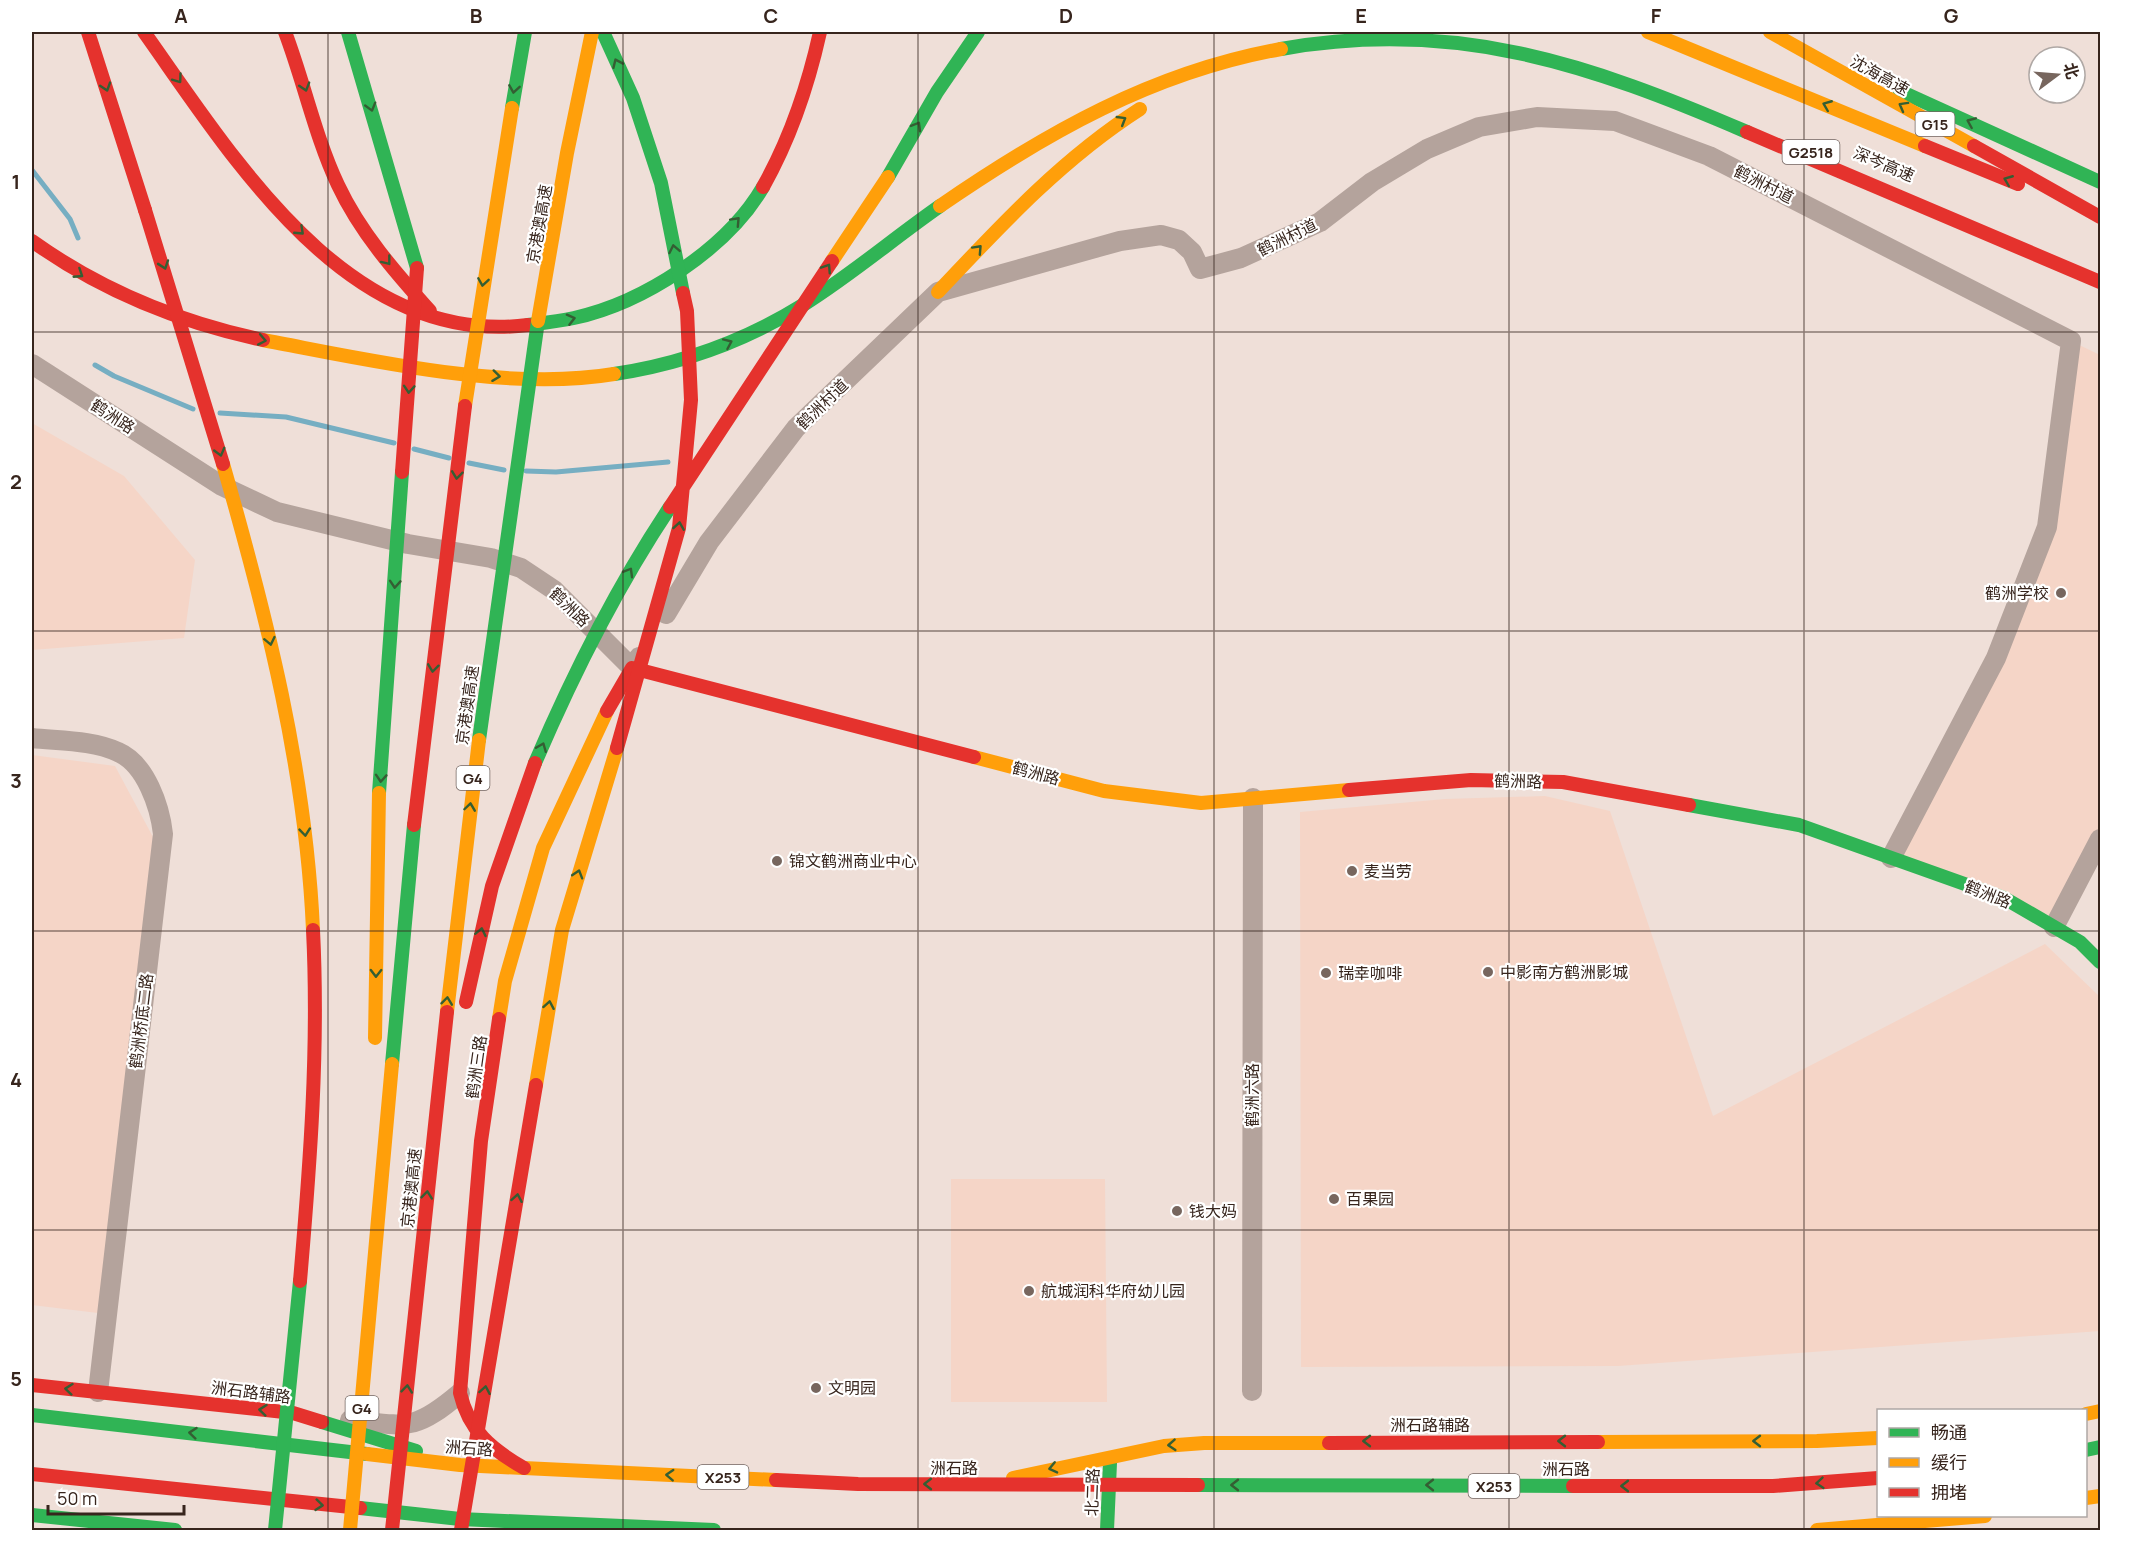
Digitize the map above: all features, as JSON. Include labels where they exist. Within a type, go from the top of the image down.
[{"type":"main road","points":[[87,32],[204,392],[259,593],[285,708],[302,806],[311,885],[314,1087],[275,1530]]},
{"type":"main road","points":[[144,32],[235,157],[281,214],[334,263],[377,293],[435,316],[469,325],[554,323],[594,313],[636,297],[676,275],[714,245],[748,208],[777,158],[801,98],[820,32]]},
{"type":"main road","points":[[285,32],[329,163],[347,202],[370,239],[435,316]]},
{"type":"main road","points":[[348,32],[417,268],[377,825],[375,1050]]},
{"type":"main road","name":"京港澳高速","points":[[350,1530],[413,837],[472,353],[525,32]]},
{"type":"main road","name":"京港澳高速","points":[[392,1530],[443,1033],[491,645],[533,351],[591,32]]},
{"type":"main road","points":[[461,1530],[562,930],[635,690],[679,528],[691,400],[687,311],[661,183],[633,98],[603,32]]},
{"type":"main road","points":[[465,1012],[487,905],[514,820],[543,745],[577,669],[640,554],[888,177],[937,92],[966,32]]},
{"type":"main road","points":[[937,92],[978,32]]},
{"type":"main road","name":"深岑高速","points":[[1648,32],[2100,217]]},
{"type":"main road","points":[[1762,32],[1988,129],[2100,182]]},
{"type":"main road","name":"沈海高速","points":[[1770,32],[2100,217]]},
{"type":"main road","points":[[32,241],[93,283],[132,301],[199,324],[252,338],[508,378],[552,379],[637,371],[716,348],[791,312],[1019,153],[1108,104],[1157,82],[1257,53],[1346,39],[1396,39],[1476,44],[1550,58],[1686,106],[2100,282]]},
{"type":"main road","name":"深岑高速","points":[[1565,50],[2100,273]]},
{"type":"main road","points":[[938,292],[1037,186],[1076,152],[1115,124],[1155,100],[1257,53]]},
{"type":"main road","name":"鹤洲路","points":[[633,668],[1104,791],[1201,803],[1471,780],[1563,782],[1799,825],[2004,898],[2080,942],[2100,962]]},
{"type":"main road","name":"鹤洲三路","points":[[524,1468],[491,1449],[469,1423],[460,1393],[482,1141],[505,981],[543,848],[603,718],[633,668]]},
{"type":"main road","points":[[373,1286],[375,1097]]},
{"type":"main road","name":"洲石路辅路","points":[[32,1385],[294,1413],[460,1465]]},
{"type":"main road","points":[[414,1476],[425,1396]]},
{"type":"main road","name":"洲石路","points":[[32,1415],[460,1465],[858,1484],[1773,1486],[1877,1478]]},
{"type":"main road","name":"洲石路辅路","points":[[987,1484],[1164,1446],[1215,1443],[1817,1441],[1877,1438]]},
{"type":"main road","name":"北二路","points":[[1107,1530],[1111,1456]]},
{"type":"main road","points":[[32,1474],[460,1519],[714,1530]]},
{"type":"main road","points":[[404,1530],[410,1498]]},
{"type":"main road","points":[[32,1515],[175,1530]]},
{"type":"main road","points":[[1817,1530],[1962,1517]]},
{"type":"street","name":"鹤洲村道","points":[[633,668],[709,542],[796,428],[938,292],[1120,241],[1161,235],[1179,240],[1192,252],[1200,269],[1241,258],[1320,222],[1372,182],[1426,149],[1479,127],[1537,117],[1615,121],[1709,156],[2071,341],[2047,527],[1996,658],[1891,858]]},
{"type":"street","name":"鹤洲路","points":[[32,364],[222,486],[277,512],[408,544],[491,558],[520,568],[554,590],[633,668]]},
{"type":"street","name":"鹤洲桥底二路","points":[[32,738],[92,745],[119,752],[134,764],[150,788],[161,816],[163,834],[98,1392]]},
{"type":"street","name":"鹤洲六路","points":[[1252,1391],[1253,798]]},
{"type":"street","points":[[2054,927],[2100,839]]},
{"type":"street","points":[[294,1413],[397,1425],[413,1424],[434,1415],[460,1393]]},
{"type":"shaded area","name":"鹤洲学校","points":[[2071,341],[2100,355],[2100,839],[2054,927],[1891,858],[2047,527]]},
{"type":"shaded area","points":[[32,423],[124,476],[195,560],[184,638],[32,650]]},
{"type":"shaded area","points":[[32,755],[115,766],[153,837],[98,1313],[32,1305]]},
{"type":"shaded area","points":[[1545,796],[1610,811],[1713,1116],[2045,944],[2100,997],[2100,1331],[1618,1366],[1301,1367],[1300,812],[1445,799]]},
{"type":"shaded area","name":"航城润科华府幼儿园","points":[[951,1179],[1105,1179],[1107,1402],[951,1402]]},
{"type":"waterway","points":[[32,170],[70,219],[78,238]]},
{"type":"waterway","points":[[95,365],[114,376],[193,409]]},
{"type":"waterway","points":[[220,413],[286,417],[394,443]]},
{"type":"waterway","points":[[414,449],[449,458]]},
{"type":"waterway","points":[[526,471],[556,472],[668,462]]},
{"type":"waterway","points":[[469,463],[504,470]]},
{"type":"traffic: fast","points":[[348,32],[417,268]]},
{"type":"traffic: fast","points":[[512,108],[525,32]]},
{"type":"traffic: fast","points":[[603,32],[633,98],[661,183],[683,293]]},
{"type":"traffic: fast","points":[[888,177],[937,92],[978,32]]},
{"type":"traffic: fast","points":[[1281,49],[1344,41],[1405,39],[1463,44],[1520,53],[1632,86],[1747,132]]},
{"type":"traffic: fast","points":[[1900,91],[2100,182]]},
{"type":"traffic: fast","points":[[528,325],[574,318],[600,311],[655,286],[706,252],[728,232],[763,187]]},
{"type":"traffic: fast","points":[[614,374],[688,357],[758,330],[821,293],[940,206]]},
{"type":"traffic: fast","points":[[479,740],[538,321]]},
{"type":"traffic: fast","points":[[379,793],[402,472]]},
{"type":"traffic: fast","points":[[535,763],[596,632],[631,569],[670,507]]},
{"type":"traffic: fast","points":[[1689,805],[1799,825],[2004,898],[2080,942],[2100,962]]},
{"type":"traffic: fast","points":[[392,1064],[414,825]]},
{"type":"traffic: fast","points":[[275,1530],[300,1281]]},
{"type":"traffic: fast","points":[[32,1415],[367,1454]]},
{"type":"traffic: fast","points":[[322,1422],[416,1451]]},
{"type":"traffic: fast","points":[[2087,1450],[2100,1447]]},
{"type":"traffic: fast","points":[[1107,1530],[1110,1463]]},
{"type":"traffic: fast","points":[[1198,1485],[1573,1486]]},
{"type":"traffic: fast","points":[[360,1508],[460,1519],[714,1530]]},
{"type":"traffic: fast","points":[[32,1515],[175,1530]]},
{"type":"traffic: slow","points":[[538,321],[567,153],[592,32]]},
{"type":"traffic: slow","points":[[1648,32],[1925,146]]},
{"type":"traffic: slow","points":[[1770,32],[1974,146]]},
{"type":"traffic: slow","points":[[940,206],[1020,154],[1102,109],[1189,73],[1234,59],[1281,49]]},
{"type":"traffic: slow","points":[[465,406],[512,108]]},
{"type":"traffic: slow","points":[[938,292],[1058,171],[1084,149],[1140,109]]},
{"type":"traffic: slow","points":[[832,261],[888,177]]},
{"type":"traffic: slow","points":[[263,340],[393,364],[484,376],[573,379],[614,374]]},
{"type":"traffic: slow","points":[[223,464],[255,579],[282,695],[302,812],[313,930]]},
{"type":"traffic: slow","points":[[499,1019],[505,981],[543,848],[607,711]]},
{"type":"traffic: slow","points":[[447,1012],[479,740]]},
{"type":"traffic: slow","points":[[536,1085],[562,930],[617,748]]},
{"type":"traffic: slow","points":[[974,757],[1104,791],[1201,803],[1349,790]]},
{"type":"traffic: slow","points":[[375,1038],[379,793]]},
{"type":"traffic: slow","points":[[350,1530],[392,1064]]},
{"type":"traffic: slow","points":[[2087,1414],[2100,1411]]},
{"type":"traffic: slow","points":[[1598,1442],[1817,1441],[1877,1438]]},
{"type":"traffic: slow","points":[[1013,1478],[1164,1446],[1204,1443],[1329,1443]]},
{"type":"traffic: slow","points":[[367,1454],[460,1465],[776,1480]]},
{"type":"traffic: slow","points":[[2087,1498],[2100,1496]]},
{"type":"traffic: slow","points":[[1817,1530],[1973,1517]]},
{"type":"traffic: jam","points":[[88,32],[145,210]]},
{"type":"traffic: jam","points":[[144,32],[216,134],[257,186],[302,234],[351,275],[405,306],[463,324],[528,325]]},
{"type":"traffic: jam","points":[[285,32],[338,185],[357,219],[379,251],[430,311]]},
{"type":"traffic: jam","points":[[763,187],[782,150],[797,112],[820,32]]},
{"type":"traffic: jam","points":[[1747,132],[2100,282]]},
{"type":"traffic: jam","points":[[1925,146],[2018,184]]},
{"type":"traffic: jam","points":[[1974,146],[2100,217]]},
{"type":"traffic: jam","points":[[145,210],[223,464]]},
{"type":"traffic: jam","points":[[32,241],[113,290],[171,314],[263,340]]},
{"type":"traffic: jam","points":[[670,507],[832,261]]},
{"type":"traffic: jam","points":[[402,472],[417,268]]},
{"type":"traffic: jam","points":[[617,748],[679,528],[691,400],[687,311],[683,293]]},
{"type":"traffic: jam","points":[[414,825],[465,406]]},
{"type":"traffic: jam","points":[[607,711],[632,668],[974,757]]},
{"type":"traffic: jam","points":[[466,1002],[492,886],[535,763]]},
{"type":"traffic: jam","points":[[1349,790],[1471,780],[1563,782],[1689,805]]},
{"type":"traffic: jam","points":[[300,1281],[314,1062],[313,930]]},
{"type":"traffic: jam","points":[[392,1530],[447,1012]]},
{"type":"traffic: jam","points":[[499,1019],[481,1141],[460,1393],[469,1418],[483,1438],[501,1454],[524,1468]]},
{"type":"traffic: jam","points":[[461,1530],[536,1085]]},
{"type":"traffic: jam","points":[[32,1385],[293,1413],[322,1422]]},
{"type":"traffic: jam","points":[[1329,1443],[1598,1442]]},
{"type":"traffic: jam","points":[[32,1474],[360,1508]]},
{"type":"traffic: jam","points":[[1573,1486],[1773,1486],[1877,1478]]},
{"type":"traffic: jam","points":[[776,1480],[858,1484],[1198,1485]]},
{"type":"place","name":"鹤洲学校","points":[[2061,593]]},
{"type":"place","name":"锦文鹤洲商业中心","points":[[777,861]]},
{"type":"place","name":"麦当劳","points":[[1352,871]]},
{"type":"place","name":"中影南方鹤洲影城","points":[[1488,972]]},
{"type":"place","name":"瑞幸咖啡","points":[[1326,973]]},
{"type":"place","name":"百果园","points":[[1334,1199]]},
{"type":"place","name":"钱大妈","points":[[1177,1211]]},
{"type":"place","name":"航城润科华府幼儿园","points":[[1029,1291]]},
{"type":"place","name":"文明园","points":[[816,1388]]}]
